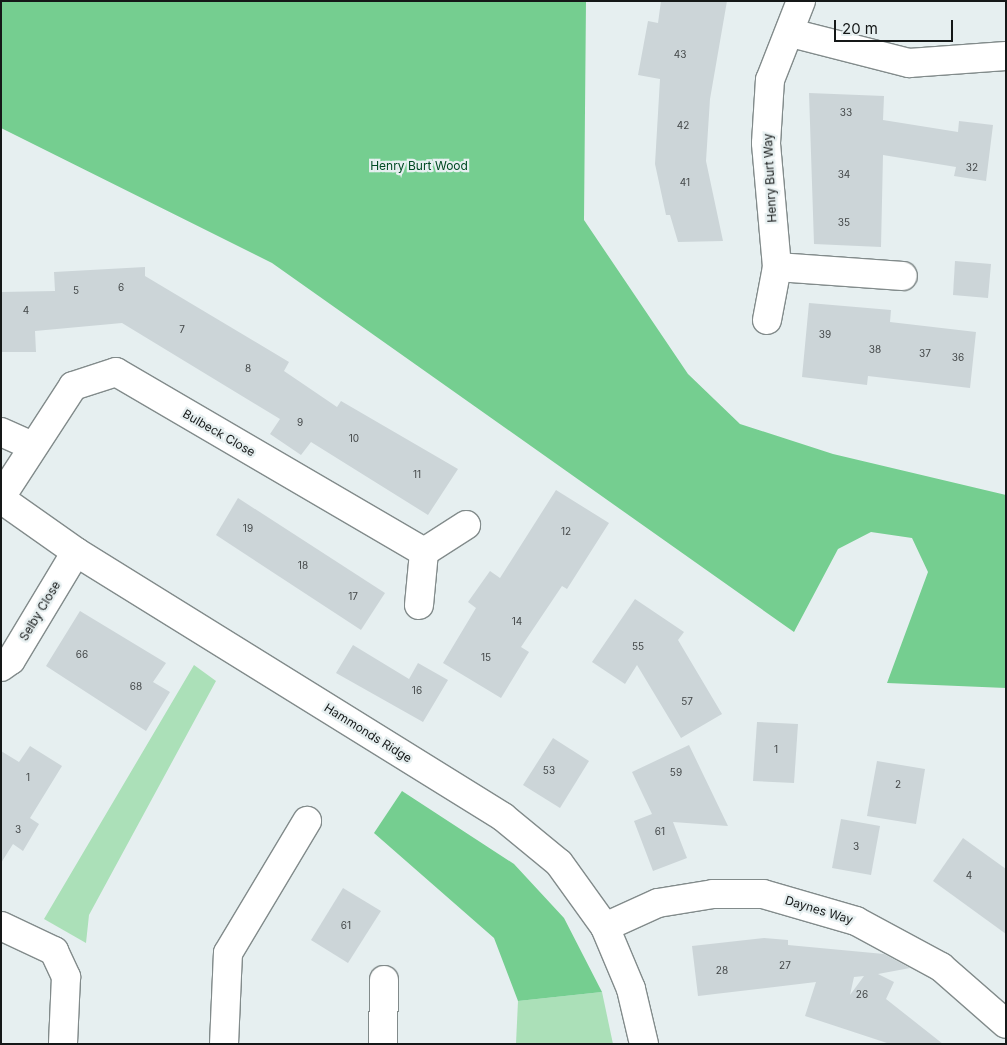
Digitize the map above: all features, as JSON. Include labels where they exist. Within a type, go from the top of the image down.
[{"type":"street","name":"Henry Burt Way","points":[[767,320],[777,267],[766,142],[770,80],[791,33],[801,1]]},
{"type":"street","points":[[791,33],[909,63],[1006,56]]},
{"type":"street","points":[[777,267],[903,276]]},
{"type":"street","name":"Bulbeck Close","points":[[1,498],[73,386],[116,372],[424,552]]},
{"type":"street","points":[[1,432],[33,446]]},
{"type":"street","name":"Hammonds Ridge","points":[[1,498],[76,552],[503,816],[559,863],[606,927],[631,989],[644,1044]]},
{"type":"street","points":[[419,605],[424,552],[466,525]]},
{"type":"street","name":"Selby Close","points":[[1,667],[11,660],[76,552]]},
{"type":"street","points":[[224,1044],[228,953],[307,821]]},
{"type":"street","name":"Daynes Way","points":[[606,927],[658,903],[713,894],[763,894],[856,921],[941,967],[1006,1024]]},
{"type":"street","points":[[1,926],[54,951],[66,978],[63,1044]]},
{"type":"street","points":[[383,1044],[384,980]]},
{"type":"green space","name":"Henry Burt Wood","points":[[1,1],[586,1],[584,220],[688,374],[740,424],[833,454],[1006,495],[1006,688],[887,683],[928,572],[912,538],[871,532],[838,549],[794,632],[272,263],[1,128]]},
{"type":"green space","points":[[194,665],[216,681],[89,915],[86,943],[44,919]]},
{"type":"green space","points":[[402,791],[514,864],[564,918],[602,992],[518,1001],[494,938],[374,833]]},
{"type":"green space","points":[[602,992],[613,1044],[516,1044],[518,1001]]},
{"type":"building","points":[[661,1],[727,1],[710,99],[706,161],[723,241],[678,242],[670,215],[666,215],[655,164],[660,79],[638,75],[648,21],[658,23]]},
{"type":"building","points":[[809,93],[884,96],[883,120],[958,132],[959,121],[993,125],[986,181],[954,176],[956,167],[883,155],[881,247],[814,244]]},
{"type":"building","points":[[955,261],[991,264],[988,298],[953,295]]},
{"type":"building","points":[[145,267],[145,276],[289,362],[284,371],[337,407],[341,401],[458,469],[428,515],[311,442],[301,455],[270,434],[280,419],[122,323],[35,331],[36,352],[1,352],[1,292],[55,291],[54,272]]},
{"type":"building","points":[[809,303],[891,310],[890,322],[976,332],[970,388],[868,376],[867,385],[802,377]]},
{"type":"building","points":[[556,490],[609,523],[567,589],[562,586],[521,647],[529,652],[501,698],[443,663],[476,608],[468,602],[490,571],[500,578]]},
{"type":"building","points":[[238,498],[385,593],[361,630],[216,535]]},
{"type":"building","points":[[635,599],[684,632],[678,640],[722,714],[681,738],[637,665],[625,684],[592,662]]},
{"type":"building","points":[[80,611],[166,663],[153,682],[170,692],[146,731],[46,666]]},
{"type":"building","points":[[353,645],[409,679],[418,663],[448,680],[423,722],[336,673]]},
{"type":"building","points":[[757,722],[798,724],[794,783],[753,781]]},
{"type":"building","points":[[553,738],[589,761],[560,808],[523,785]]},
{"type":"building","points":[[689,745],[728,826],[673,822],[687,858],[653,871],[634,821],[652,814],[632,772]]},
{"type":"building","points":[[30,746],[62,766],[30,818],[39,824],[23,851],[13,844],[1,863],[1,751],[19,762]]},
{"type":"building","points":[[877,761],[925,769],[916,824],[867,816]]},
{"type":"building","points":[[841,819],[880,826],[871,875],[832,868]]},
{"type":"building","points":[[963,838],[1006,869],[1006,934],[933,881]]},
{"type":"building","points":[[343,888],[381,911],[348,963],[311,940]]},
{"type":"building","points":[[764,938],[788,940],[788,945],[884,954],[910,968],[878,974],[894,982],[886,999],[943,1044],[890,1044],[805,1016],[816,982],[698,996],[692,946]],"holes":[[[864,976],[850,995],[854,977]]]}]
